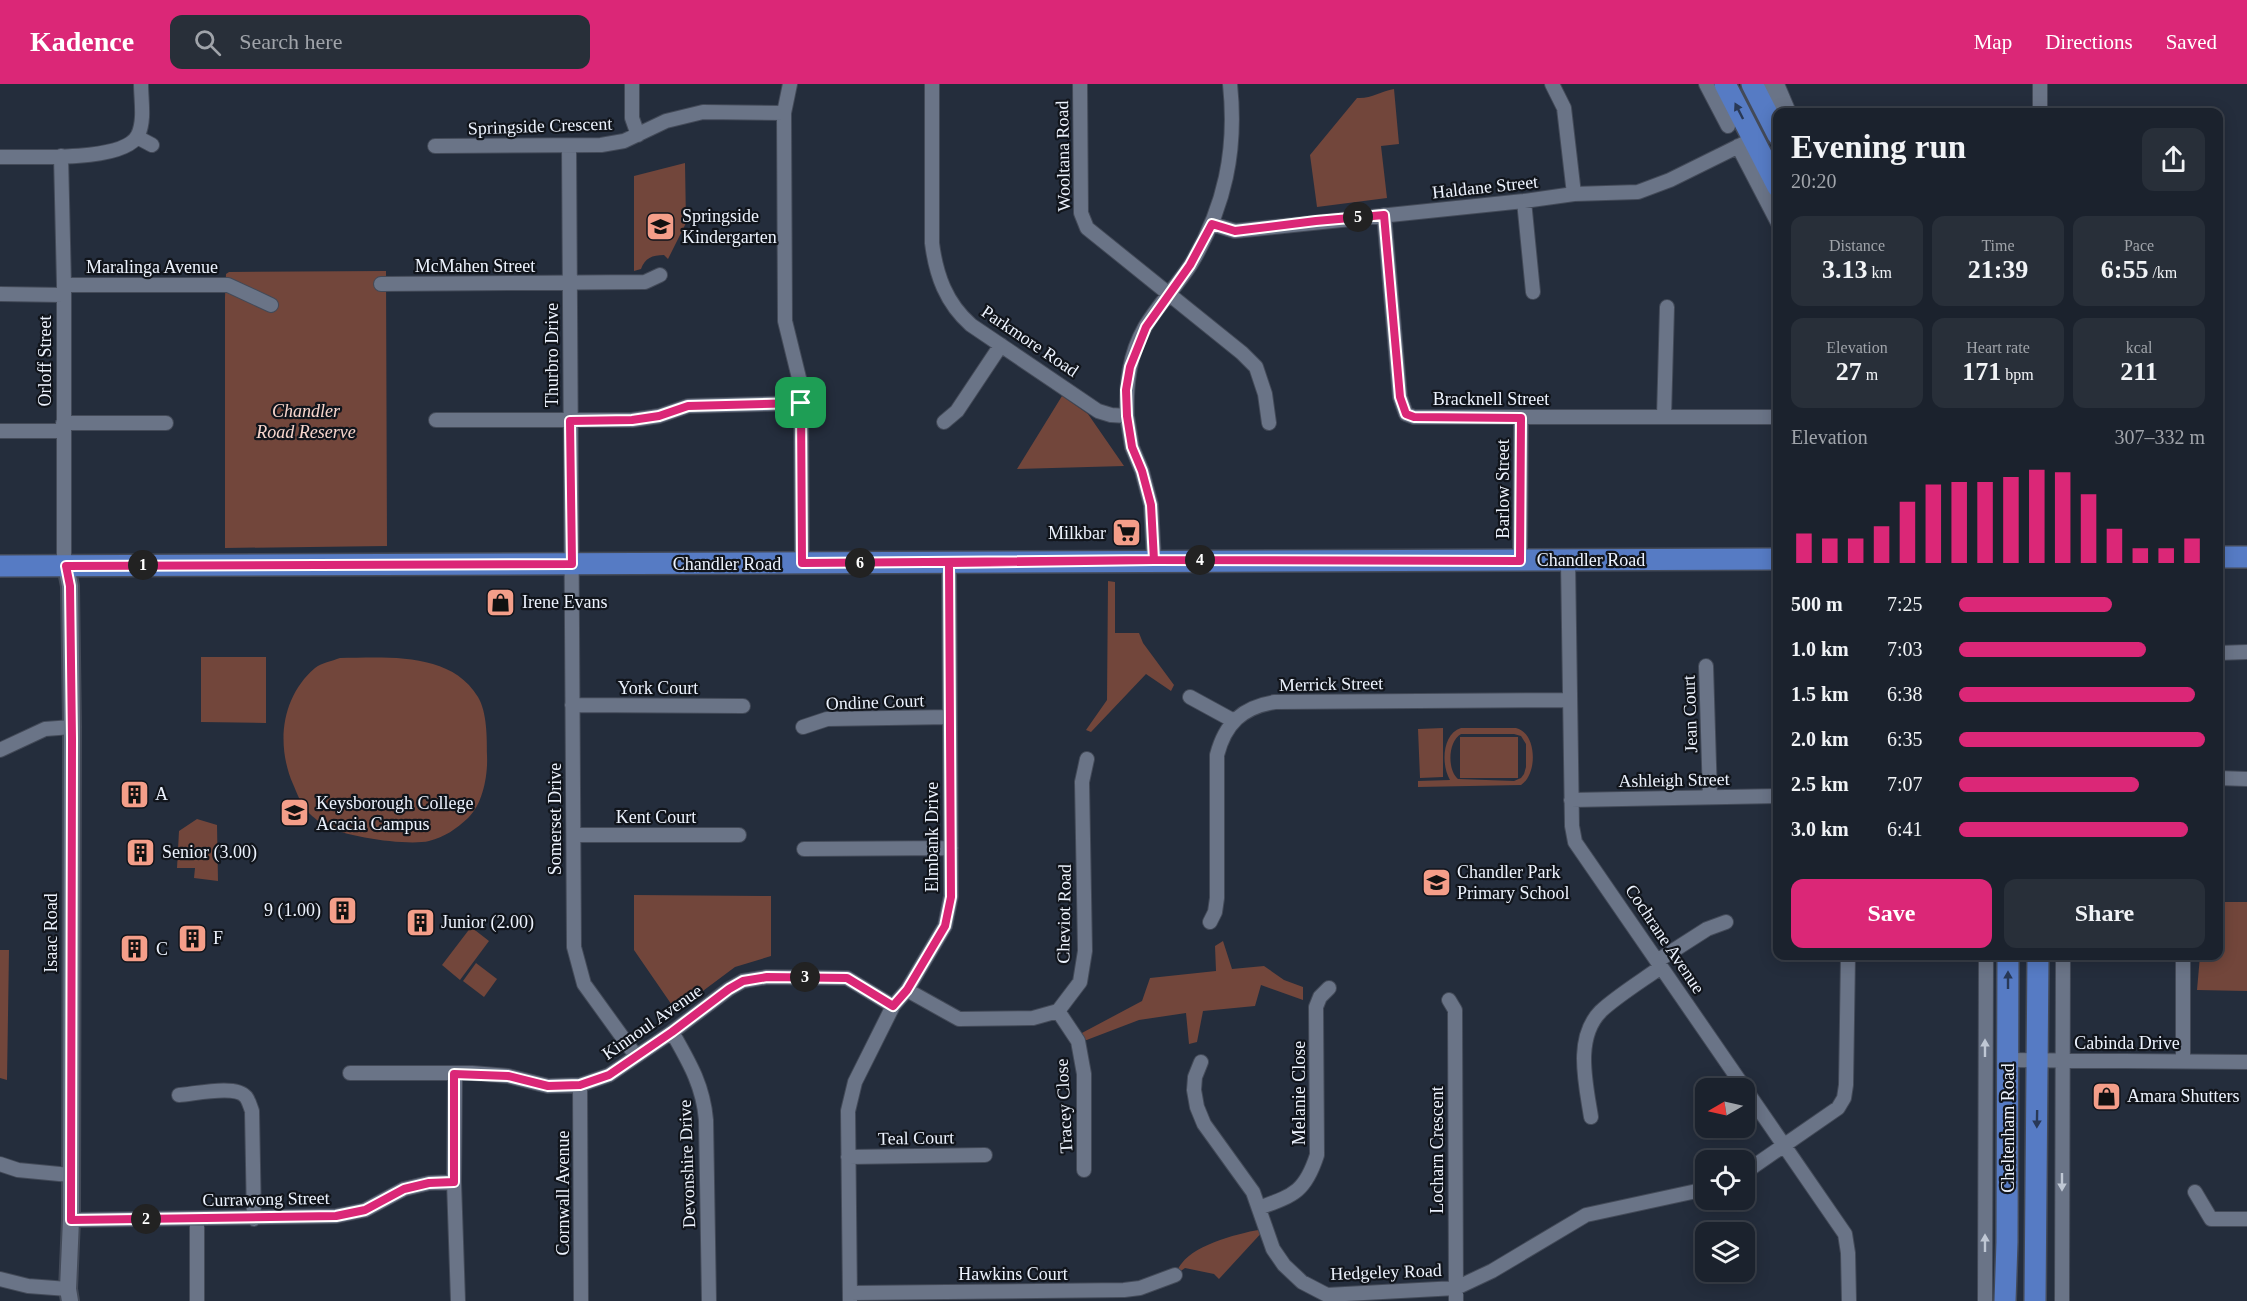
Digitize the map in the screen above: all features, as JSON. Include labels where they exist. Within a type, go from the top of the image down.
[{"type":"main road","points":[[1725,84],[1745,143],[1773,180]]},
{"type":"main road","points":[[1745,143],[1760,126],[1758,89]]},
{"type":"main road","points":[[1758,89],[1773,124]]},
{"type":"main road","points":[[2223,557],[2247,556]]},
{"type":"main road","name":"Chandler Road","points":[[0,566],[1773,559]]},
{"type":"main road","name":"Cheltenham Road","points":[[2005,1301],[2008,960]]},
{"type":"main road","name":"Cheltenham Road","points":[[2035,1301],[2038,960]]},
{"type":"street","points":[[0,157],[99,155],[128,145],[137,137],[141,122],[141,84]]},
{"type":"street","points":[[632,84],[632,118],[638,135]]},
{"type":"street","points":[[790,84],[784,113],[785,321],[800,382],[802,563]]},
{"type":"street","name":"Parkmore Road","points":[[932,84],[932,243],[938,276],[952,304],[960,315],[1098,411],[1127,416]]},
{"type":"street","name":"Wooltana Road","points":[[1080,84],[1081,213],[1083,221],[1087,228],[1242,352],[1256,367],[1265,394],[1269,423]]},
{"type":"street","points":[[1154,560],[1151,505],[1142,471],[1132,447],[1126,390],[1136,346],[1146,327],[1190,265],[1212,224],[1228,173],[1233,133],[1230,84]]},
{"type":"street","points":[[1552,84],[1564,108],[1574,194]]},
{"type":"street","points":[[1707,84],[1728,126]]},
{"type":"street","points":[[1778,84],[1788,108]]},
{"type":"street","points":[[2040,84],[2040,108]]},
{"type":"street","points":[[1758,89],[1786,108]]},
{"type":"street","name":"Springside Crescent","points":[[435,146],[601,145],[624,141],[666,121],[703,112],[784,113]]},
{"type":"street","points":[[137,137],[152,145]]},
{"type":"street","points":[[1745,143],[1773,211]]},
{"type":"street","name":"Haldane Street","points":[[1212,224],[1235,231],[1574,194],[1638,192],[1670,180],[1745,143]]},
{"type":"street","name":"Thurbro Drive","points":[[570,146],[572,564]]},
{"type":"street","name":"Orloff Street","points":[[61,156],[64,290],[64,555],[66,566]]},
{"type":"street","points":[[1524,201],[1533,292]]},
{"type":"street","name":"Bracknell Street","points":[[1384,215],[1400,397],[1406,414],[1414,417],[1521,418],[1773,417]]},
{"type":"street","name":"McMahen Street","points":[[381,284],[645,282],[660,275]]},
{"type":"street","name":"Maralinga Avenue","points":[[0,294],[228,285],[271,305]]},
{"type":"street","points":[[1664,417],[1667,307]]},
{"type":"street","points":[[944,422],[957,411],[1001,345]]},
{"type":"street","points":[[436,420],[632,420],[659,416],[688,406],[801,403]]},
{"type":"street","name":"Barlow Street","points":[[1520,561],[1521,418]]},
{"type":"street","points":[[0,431],[166,423]]},
{"type":"street","name":"Cochrane Avenue","points":[[1568,561],[1571,800],[1575,842],[1845,1234],[1848,1253],[1849,1301]]},
{"type":"street","name":"Elmbank Drive","points":[[850,1297],[848,1111],[855,1082],[893,1006],[907,990],[945,926],[951,897],[949,563]]},
{"type":"street","name":"Somerset Drive","points":[[572,564],[574,947],[584,984],[636,1056]]},
{"type":"street","name":"Isaac Road","points":[[66,566],[70,586],[72,727],[69,1295]]},
{"type":"street","points":[[2223,653],[2247,652]]},
{"type":"street","name":"Jean Court","points":[[1706,666],[1710,797]]},
{"type":"street","points":[[1190,697],[1234,721]]},
{"type":"street","name":"Merrick Street","points":[[1210,922],[1215,912],[1217,898],[1217,755],[1222,738],[1234,721],[1245,711],[1261,704],[1275,702],[1569,700]]},
{"type":"street","name":"York Court","points":[[572,705],[743,706]]},
{"type":"street","name":"Ondine Court","points":[[803,727],[827,719],[949,717]]},
{"type":"street","points":[[0,750],[45,729],[72,727]]},
{"type":"street","name":"Cheviot Road","points":[[1058,1011],[1080,982],[1085,951],[1082,782],[1087,759]]},
{"type":"street","points":[[2223,778],[2247,778]]},
{"type":"street","name":"Ashleigh Street","points":[[1571,800],[1773,796]]},
{"type":"street","name":"Kent Court","points":[[573,835],[739,835]]},
{"type":"street","points":[[804,849],[951,848]]},
{"type":"street","points":[[1591,1117],[1584,1070],[1587,1033],[1600,1011],[1707,929],[1726,922]]},
{"type":"street","points":[[1755,1166],[1838,1108],[1844,1098],[1848,960]]},
{"type":"street","name":"Cheltenham Road","points":[[1985,1301],[1986,960]]},
{"type":"street","points":[[2062,1301],[2063,960]]},
{"type":"street","points":[[2183,1061],[2184,960]]},
{"type":"street","name":"Kinnoul Avenue","points":[[350,1073],[508,1076],[548,1086],[580,1085],[609,1075],[729,989],[743,981],[767,977],[847,978],[893,1006]]},
{"type":"street","name":"Melanie Close","points":[[1259,1208],[1288,1197],[1303,1186],[1312,1172],[1317,1155],[1316,1007],[1329,988]]},
{"type":"street","points":[[907,990],[958,1019],[1034,1018],[1058,1011]]},
{"type":"street","name":"Locharn Crescent","points":[[1449,1000],[1455,1010],[1456,1294]]},
{"type":"street","name":"Tracey Close","points":[[1058,1011],[1078,1041],[1084,1074],[1084,1170]]},
{"type":"street","name":"Devonshire Drive","points":[[672,1032],[693,1069],[705,1101],[709,1301]]},
{"type":"street","name":"Cabinda Drive","points":[[2008,1060],[2247,1062]]},
{"type":"street","name":"Hedgeley Road","points":[[1201,1062],[1195,1077],[1194,1090],[1197,1107],[1204,1124],[1253,1192],[1272,1249],[1284,1265],[1302,1282],[1327,1298],[1456,1294],[1586,1215],[1695,1191]]},
{"type":"street","points":[[454,1074],[454,1182],[458,1301]]},
{"type":"street","name":"Cornwall Avenue","points":[[580,1085],[581,1301]]},
{"type":"street","points":[[179,1095],[227,1090],[237,1091],[245,1096],[252,1111],[254,1219]]},
{"type":"street","name":"Teal Court","points":[[848,1157],[985,1155]]},
{"type":"street","points":[[0,1164],[18,1170],[70,1175]]},
{"type":"street","name":"Currawong Street","points":[[71,1220],[336,1216],[365,1210],[404,1189],[429,1183],[454,1182]]},
{"type":"street","points":[[2195,1192],[2211,1219],[2247,1220]]},
{"type":"street","points":[[197,1219],[197,1301]]},
{"type":"street","name":"Hawkins Court","points":[[850,1297],[1083,1296],[1140,1288],[1174,1275]]},
{"type":"street","points":[[0,1279],[69,1295]]},
{"type":"green space","points":[[1394,89],[1399,144],[1381,146],[1387,198],[1317,207],[1310,155],[1357,98]]},
{"type":"green space","points":[[685,163],[686,223],[668,259],[664,255],[653,257],[645,262],[641,269],[634,271],[634,176]]},
{"type":"green space","name":"Chandler Road Reserve","points":[[386,271],[387,546],[225,548],[226,274],[229,272]]},
{"type":"green space","points":[[1062,396],[1088,414],[1124,466],[1017,469]]},
{"type":"green space","points":[[1108,581],[1115,582],[1115,633],[1139,633],[1143,643],[1174,685],[1171,691],[1146,674],[1091,732],[1086,730],[1107,700]]},
{"type":"green space","points":[[201,657],[266,657],[266,723],[201,722]]},
{"type":"green space","points":[[340,658],[396,658],[434,664],[466,682],[478,697],[486,725],[485,780],[481,797],[473,812],[450,832],[429,841],[419,842],[361,837],[326,826],[303,806],[293,784],[284,754],[285,722],[295,693],[304,680],[323,663]]},
{"type":"green space","points":[[1443,728],[1443,777],[1420,778],[1418,729]]},
{"type":"green space","points":[[1461,728],[1516,728],[1523,731],[1528,737],[1533,754],[1527,780],[1521,785],[1418,787],[1418,781],[1450,780],[1445,766],[1445,751],[1450,737]],"holes":[[[1461,734],[1521,736],[1526,744],[1526,767],[1521,778],[1514,781],[1458,779],[1454,775],[1451,749]]]},
{"type":"green space","points":[[1460,737],[1518,737],[1518,778],[1460,778]]},
{"type":"green space","points":[[197,819],[217,825],[218,881],[194,878],[195,868],[177,868],[179,831]]},
{"type":"green space","points":[[634,895],[771,896],[771,956],[735,967],[676,1011],[634,950]]},
{"type":"green space","points":[[2223,902],[2247,902],[2247,991],[2197,990],[2200,960],[2223,960]]},
{"type":"green space","points":[[471,927],[489,941],[460,980],[442,965]]},
{"type":"green space","points":[[1223,941],[1232,969],[1264,966],[1284,980],[1303,987],[1303,1000],[1261,985],[1255,1006],[1203,1011],[1197,1042],[1189,1044],[1186,1013],[1139,1020],[1084,1041],[1080,1034],[1142,1001],[1150,978],[1216,971],[1215,946]]},
{"type":"green space","points":[[0,950],[9,950],[7,1080],[0,1078]]},
{"type":"green space","points":[[476,963],[497,979],[484,997],[463,981]]},
{"type":"green space","points":[[1265,1229],[1219,1279],[1214,1274],[1185,1268],[1175,1275],[1182,1263],[1198,1250],[1232,1236]]},
{"type":"place","name":"Springside Kindergarten","points":[[661,226]]},
{"type":"place","name":"Milkbar","points":[[1127,533]]},
{"type":"place","name":"Irene Evans","points":[[501,602]]},
{"type":"place","name":"A","points":[[134,794]]},
{"type":"place","name":"Keysborough College Acacia Campus","points":[[295,813]]},
{"type":"place","name":"Senior (3.00)","points":[[141,852]]},
{"type":"place","name":"Chandler Park Primary School","points":[[1436,882]]},
{"type":"place","name":"9 (1.00)","points":[[342,910]]},
{"type":"place","name":"Junior (2.00)","points":[[420,922]]},
{"type":"place","name":"F","points":[[192,938]]},
{"type":"place","name":"C","points":[[135,949]]},
{"type":"place","name":"Amara Shutters","points":[[2106,1096]]},
{"type":"route","points":[[801,403],[688,406],[659,416],[632,420],[570,421],[572,564],[66,566],[70,586],[72,739],[71,1220],[254,1219],[336,1216],[365,1210],[404,1189],[429,1183],[454,1182],[454,1074],[508,1076],[548,1086],[580,1085],[609,1075],[729,989],[743,981],[767,977],[847,978],[893,1006],[907,990],[945,926],[951,897],[949,563],[1111,562],[1154,560],[1520,561],[1521,418],[1414,417],[1406,414],[1400,397],[1384,215],[1235,231],[1212,224],[1190,265],[1146,327],[1136,346],[1126,390],[1132,447],[1149,491],[1154,560],[802,563],[801,403]]}]
